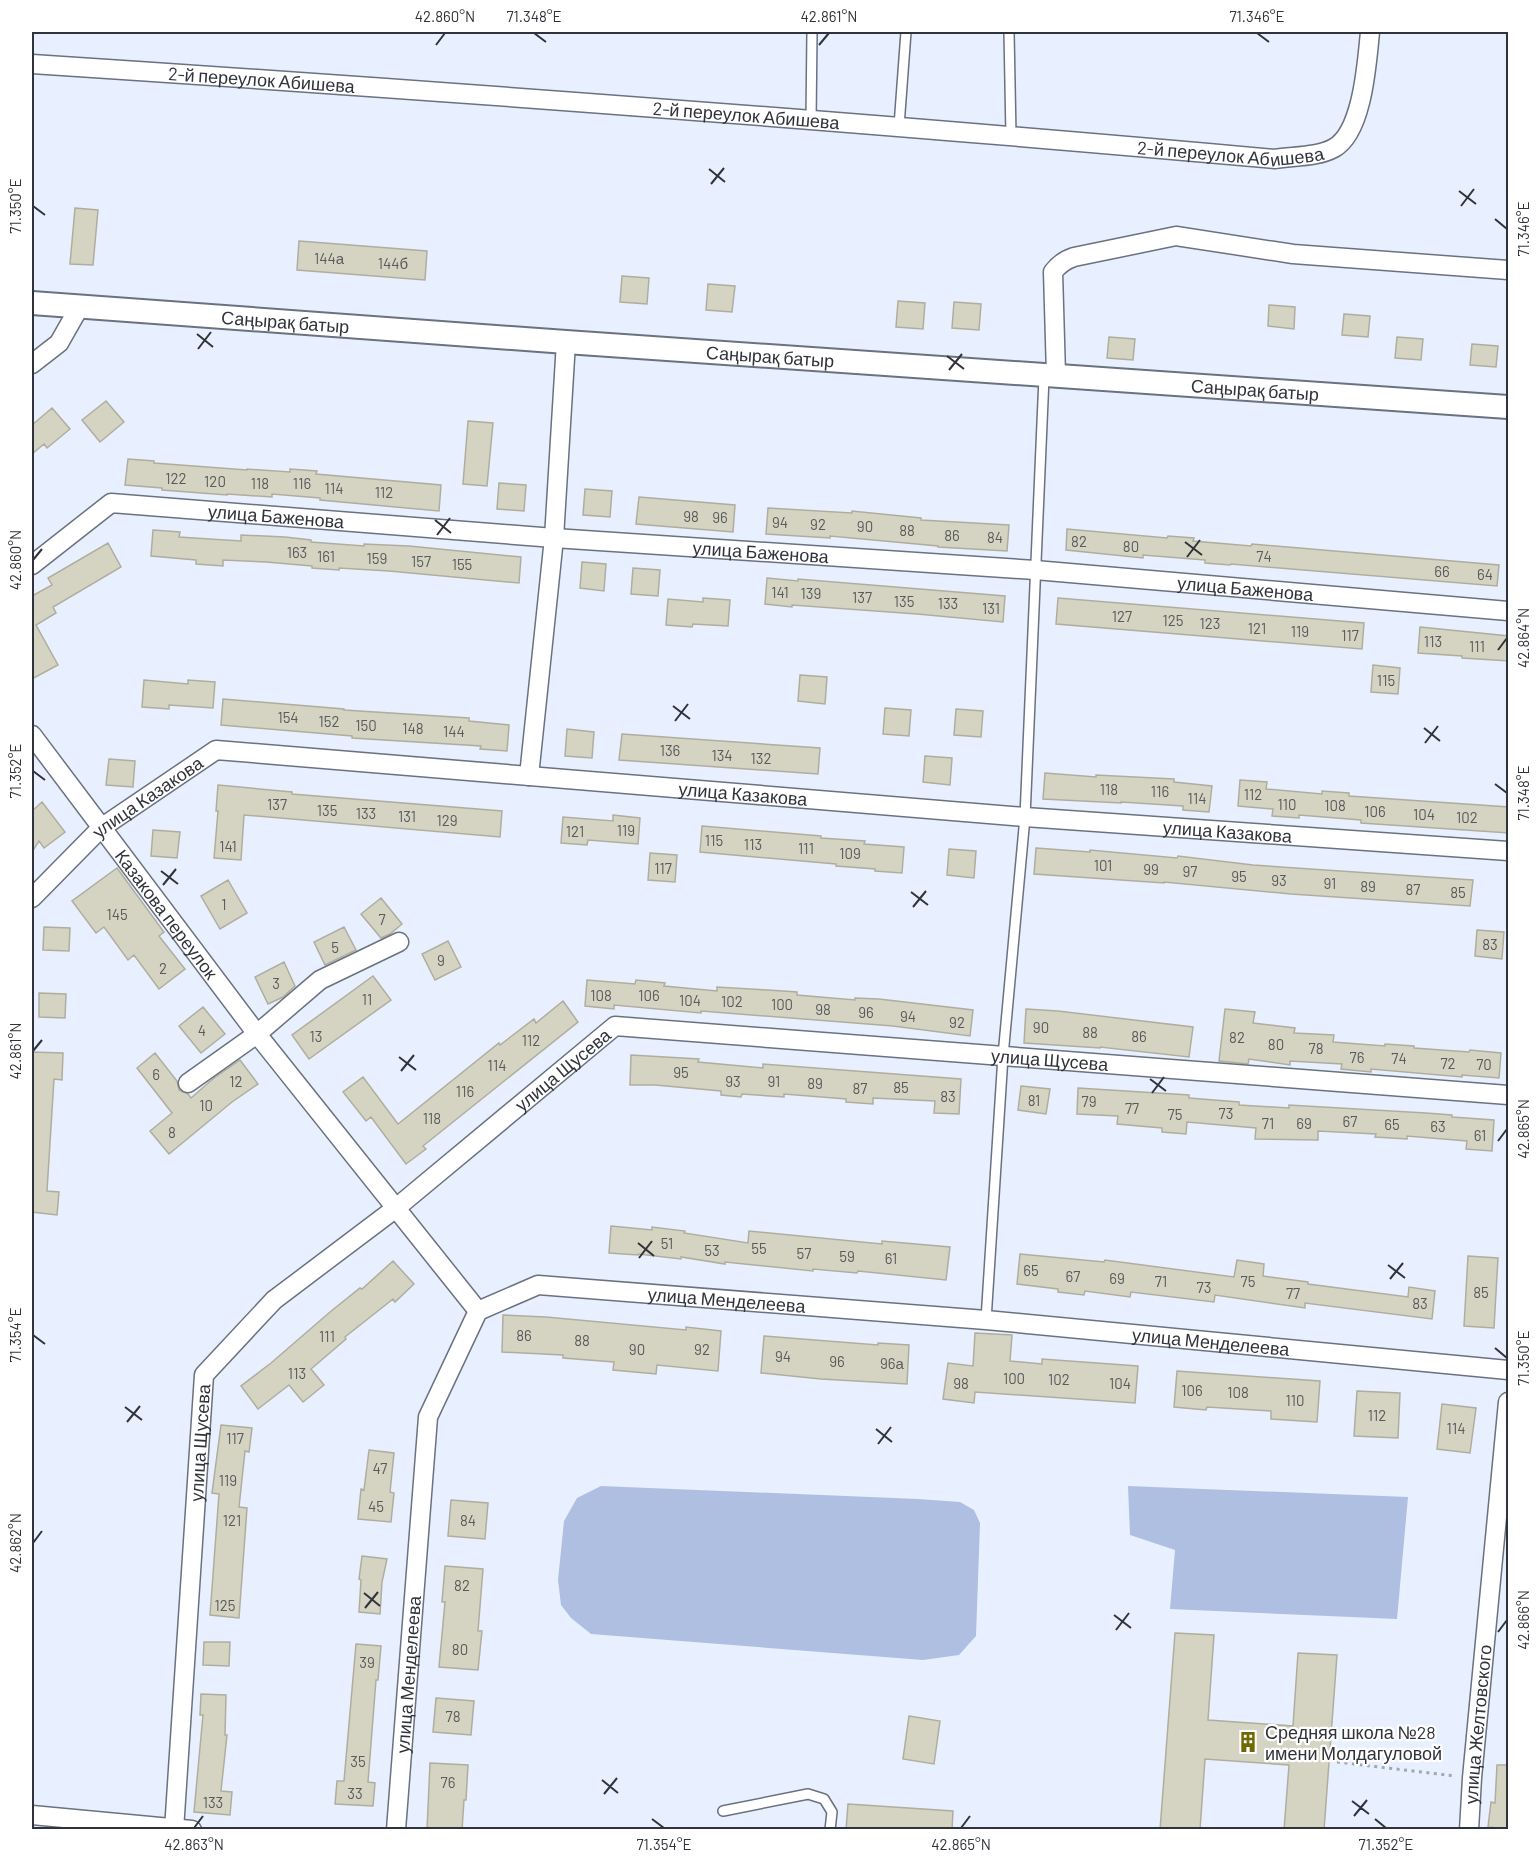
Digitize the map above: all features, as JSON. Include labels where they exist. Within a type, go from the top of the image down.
[{"type":"street","name":"2-й переулок Абишева","points":[[32,64],[309,82],[899,126],[1275,159],[1318,153],[1335,147],[1350,130],[1363,92],[1370,32]]},
{"type":"street","points":[[1050,375],[1053,272],[1058,265],[1074,257],[1176,236],[1293,254],[1509,270]]},
{"type":"street","name":"Саңырақ батыр","points":[[32,303],[1509,407]]},
{"type":"street","points":[[32,364],[59,343],[80,306]]},
{"type":"street","points":[[529,776],[554,538],[566,342]]},
{"type":"street","name":"улица Баженова","points":[[32,565],[111,503],[554,538],[1035,570],[1509,611]]},
{"type":"street","name":"Казакова переулок","points":[[32,735],[257,1034],[478,1311]]},
{"type":"street","name":"улица Казакова","points":[[32,898],[101,828],[216,750],[1025,817],[1509,852]]},
{"type":"street","points":[[188,1083],[257,1034],[320,980],[399,942]]},
{"type":"street","name":"улица Щусева","points":[[174,1829],[204,1375],[274,1300],[396,1208],[615,1026],[1509,1095]]},
{"type":"street","name":"улица Менделеева","points":[[396,1830],[428,1417],[478,1311],[538,1286],[986,1320],[1509,1370]]},
{"type":"street","name":"улица Желтовского","points":[[1469,1830],[1472,1778],[1500,1586],[1509,1402]]},
{"type":"street","points":[[32,1815],[192,1830]]},
{"type":"lane","points":[[811,121],[812,32]]},
{"type":"lane","points":[[899,126],[906,32]]},
{"type":"lane","points":[[1009,32],[1011,136]]},
{"type":"lane","points":[[986,1320],[1003,1056],[1025,817],[1035,570],[1050,375]]},
{"type":"lane","points":[[723,1811],[808,1794],[824,1799],[831,1812],[830,1830]]},
{"type":"path","points":[[1337,1762],[1472,1778]]},
{"type":"shaded area","points":[[601,1486],[960,1502],[974,1510],[980,1523],[976,1636],[959,1655],[923,1660],[591,1634],[571,1618],[561,1605],[558,1580],[564,1521],[577,1498]]},
{"type":"shaded area","points":[[1128,1486],[1408,1497],[1397,1619],[1170,1609],[1175,1550],[1130,1535]]},
{"type":"building","points":[[75,208],[98,210],[93,265],[70,264]]},
{"type":"building","points":[[299,241],[427,251],[425,280],[297,270]]},
{"type":"building","points":[[622,276],[649,278],[647,304],[620,302]]},
{"type":"building","points":[[708,284],[735,286],[732,312],[706,310]]},
{"type":"building","points":[[898,301],[925,303],[923,329],[896,327]]},
{"type":"building","points":[[954,302],[981,304],[979,330],[952,328]]},
{"type":"building","points":[[1269,305],[1295,307],[1294,329],[1268,326]]},
{"type":"building","points":[[1344,314],[1370,316],[1368,337],[1342,335]]},
{"type":"building","points":[[1109,337],[1135,339],[1133,360],[1107,358]]},
{"type":"building","points":[[1397,337],[1423,339],[1421,360],[1395,358]]},
{"type":"building","points":[[1472,344],[1498,346],[1496,367],[1470,365]]},
{"type":"building","points":[[106,401],[124,422],[100,442],[82,420]]},
{"type":"building","points":[[52,408],[70,429],[47,448],[44,444],[32,454],[32,425]]},
{"type":"building","points":[[468,421],[493,423],[487,486],[463,484]]},
{"type":"building","points":[[128,459],[247,470],[317,471],[316,474],[441,485],[439,511],[272,494],[272,497],[227,495],[125,485]]},
{"type":"building","points":[[499,483],[526,485],[524,511],[497,509]]},
{"type":"building","points":[[585,489],[612,491],[610,517],[583,515]]},
{"type":"building","points":[[639,497],[735,505],[733,532],[636,524]]},
{"type":"building","points":[[768,508],[852,513],[852,511],[921,518],[921,520],[1009,525],[1007,551],[938,547],[830,536],[830,538],[766,534]]},
{"type":"building","points":[[1067,529],[1499,565],[1497,586],[1066,550]]},
{"type":"building","points":[[153,530],[180,532],[179,537],[241,541],[241,535],[285,537],[311,540],[311,542],[364,546],[364,544],[409,546],[521,557],[519,583],[389,571],[312,568],[312,566],[266,562],[223,560],[223,566],[196,564],[196,560],[151,556]]},
{"type":"building","points":[[108,543],[121,567],[53,607],[56,613],[36,625],[58,665],[32,679],[32,596],[52,585],[48,578]]},
{"type":"building","points":[[582,562],[606,564],[604,591],[580,588]]},
{"type":"building","points":[[633,568],[660,570],[658,596],[631,594]]},
{"type":"building","points":[[767,578],[1005,596],[1003,622],[765,604]]},
{"type":"building","points":[[703,598],[730,600],[728,626],[666,625],[668,599],[703,602]]},
{"type":"building","points":[[1058,598],[1364,623],[1362,649],[1056,624]]},
{"type":"building","points":[[1420,627],[1509,636],[1509,661],[1418,653]]},
{"type":"building","points":[[1373,665],[1400,668],[1398,694],[1371,692]]},
{"type":"building","points":[[800,675],[827,677],[825,704],[798,701]]},
{"type":"building","points":[[144,680],[188,684],[188,680],[215,682],[213,708],[169,705],[169,709],[142,707]]},
{"type":"building","points":[[223,699],[469,718],[469,721],[509,725],[507,751],[480,749],[481,746],[352,738],[352,736],[221,725]]},
{"type":"building","points":[[885,708],[911,710],[909,736],[883,734]]},
{"type":"building","points":[[956,709],[983,711],[981,737],[954,735]]},
{"type":"building","points":[[567,729],[594,732],[592,758],[565,756]]},
{"type":"building","points":[[622,734],[820,748],[818,774],[619,760]]},
{"type":"building","points":[[925,756],[952,758],[950,785],[923,782]]},
{"type":"building","points":[[109,759],[135,761],[133,787],[106,785]]},
{"type":"building","points":[[1045,773],[1174,779],[1174,782],[1212,786],[1209,812],[1183,810],[1183,806],[1043,799]]},
{"type":"building","points":[[1240,780],[1267,782],[1266,789],[1322,794],[1322,791],[1349,793],[1349,796],[1509,807],[1509,833],[1361,823],[1361,820],[1299,815],[1299,818],[1272,816],[1273,809],[1238,806]]},
{"type":"building","points":[[218,785],[292,792],[292,794],[502,811],[500,837],[244,815],[241,860],[214,858]]},
{"type":"building","points":[[42,802],[65,832],[44,848],[39,841],[32,852],[32,811]]},
{"type":"building","points":[[613,815],[640,818],[638,844],[588,840],[587,845],[561,843],[563,817],[613,821]]},
{"type":"building","points":[[702,826],[821,836],[821,838],[865,841],[864,844],[904,847],[902,873],[836,866],[836,864],[700,852]]},
{"type":"building","points":[[153,830],[180,832],[177,858],[151,856]]},
{"type":"building","points":[[1036,848],[1090,852],[1090,850],[1177,858],[1178,856],[1253,865],[1473,880],[1470,906],[1291,894],[1164,882],[1034,874]]},
{"type":"building","points":[[949,849],[976,851],[974,878],[947,875]]},
{"type":"building","points":[[650,853],[677,855],[675,882],[648,880]]},
{"type":"building","points":[[117,868],[164,932],[159,936],[185,969],[159,989],[134,955],[128,960],[104,927],[96,933],[72,901]]},
{"type":"building","points":[[228,880],[247,913],[220,929],[201,896]]},
{"type":"building","points":[[381,898],[402,924],[381,938],[361,914]]},
{"type":"building","points":[[44,927],[70,928],[69,951],[43,950]]},
{"type":"building","points":[[344,927],[356,950],[325,965],[314,942]]},
{"type":"building","points":[[1477,930],[1504,932],[1502,959],[1475,956]]},
{"type":"building","points":[[448,941],[461,967],[435,980],[422,954]]},
{"type":"building","points":[[284,962],[295,986],[283,997],[268,1004],[255,977]]},
{"type":"building","points":[[373,976],[391,1000],[309,1059],[292,1035]]},
{"type":"building","points":[[587,980],[635,984],[636,980],[665,983],[664,986],[717,991],[717,987],[797,992],[797,995],[855,1000],[855,998],[879,999],[973,1010],[970,1036],[893,1026],[701,1011],[701,1013],[614,1005],[614,1009],[585,1006]]},
{"type":"building","points":[[39,993],[66,994],[65,1018],[39,1017]]},
{"type":"building","points":[[563,1001],[578,1022],[423,1146],[426,1149],[406,1164],[371,1117],[366,1121],[343,1092],[363,1077],[398,1124],[499,1043],[500,1045],[534,1019],[536,1023]]},
{"type":"building","points":[[203,1007],[225,1034],[201,1053],[179,1026]]},
{"type":"building","points":[[1026,1009],[1193,1027],[1189,1057],[1100,1047],[1024,1043]]},
{"type":"building","points":[[1225,1009],[1255,1012],[1253,1023],[1295,1028],[1294,1033],[1334,1035],[1333,1042],[1501,1053],[1499,1078],[1371,1069],[1371,1072],[1341,1069],[1342,1064],[1290,1061],[1290,1065],[1249,1059],[1248,1064],[1219,1061]]},
{"type":"building","points":[[32,1052],[63,1053],[62,1080],[54,1079],[47,1191],[59,1192],[57,1215],[32,1212]]},
{"type":"building","points":[[155,1053],[177,1081],[179,1090],[191,1098],[240,1060],[258,1084],[232,1102],[169,1154],[150,1131],[172,1113],[137,1068]]},
{"type":"building","points":[[631,1055],[699,1059],[698,1062],[763,1068],[763,1064],[961,1079],[959,1114],[934,1113],[935,1101],[873,1098],[873,1104],[846,1102],[846,1099],[784,1094],[784,1097],[742,1094],[741,1097],[721,1095],[721,1091],[630,1085]]},
{"type":"building","points":[[1021,1086],[1050,1089],[1046,1114],[1018,1110]]},
{"type":"building","points":[[1078,1088],[1189,1095],[1189,1098],[1239,1102],[1239,1105],[1289,1108],[1289,1105],[1426,1113],[1494,1120],[1492,1151],[1466,1149],[1467,1141],[1407,1136],[1407,1139],[1375,1137],[1376,1134],[1318,1131],[1318,1140],[1255,1139],[1256,1128],[1187,1122],[1186,1134],[1162,1132],[1162,1128],[1117,1124],[1118,1116],[1077,1114]]},
{"type":"building","points":[[611,1226],[685,1231],[684,1233],[748,1243],[749,1231],[882,1244],[882,1241],[950,1247],[946,1280],[858,1271],[857,1273],[813,1269],[813,1271],[725,1262],[725,1264],[681,1257],[681,1259],[609,1253]]},
{"type":"building","points":[[1020,1254],[1104,1262],[1105,1260],[1234,1277],[1237,1260],[1264,1264],[1263,1276],[1308,1282],[1308,1284],[1408,1297],[1409,1287],[1435,1291],[1432,1319],[1305,1303],[1305,1308],[1215,1295],[1214,1302],[1131,1292],[1130,1297],[1085,1291],[1084,1295],[1058,1292],[1058,1289],[1017,1284]]},
{"type":"building","points":[[1468,1256],[1498,1258],[1494,1328],[1464,1326]]},
{"type":"building","points":[[393,1261],[414,1284],[395,1302],[393,1299],[345,1337],[346,1339],[311,1369],[324,1385],[303,1402],[289,1385],[258,1409],[241,1386],[330,1312],[360,1288],[362,1289]]},
{"type":"building","points":[[503,1315],[721,1331],[718,1371],[657,1365],[656,1374],[613,1370],[614,1362],[563,1358],[563,1355],[502,1352]]},
{"type":"building","points":[[975,1333],[1012,1335],[1010,1361],[1042,1364],[1042,1359],[1138,1366],[1135,1403],[975,1392],[974,1403],[943,1399],[948,1363],[973,1366]]},
{"type":"building","points":[[764,1336],[878,1345],[878,1343],[909,1345],[907,1384],[761,1373]]},
{"type":"building","points":[[1177,1371],[1320,1381],[1317,1422],[1271,1419],[1271,1411],[1174,1407]]},
{"type":"building","points":[[1357,1391],[1400,1393],[1398,1438],[1354,1436]]},
{"type":"building","points":[[1442,1404],[1476,1408],[1470,1453],[1437,1449]]},
{"type":"building","points":[[221,1425],[252,1428],[249,1452],[245,1451],[239,1507],[247,1508],[239,1618],[210,1615],[219,1494],[212,1493]]},
{"type":"building","points":[[369,1450],[394,1453],[390,1492],[394,1493],[391,1522],[358,1519]]},
{"type":"building","points":[[451,1500],[488,1503],[485,1539],[448,1536]]},
{"type":"building","points":[[362,1556],[387,1559],[382,1582],[380,1614],[359,1612]]},
{"type":"building","points":[[445,1566],[483,1569],[478,1631],[482,1631],[478,1670],[439,1667],[445,1602],[442,1602]]},
{"type":"building","name":"Средняя школа №28 имени Молдагуловой","points":[[1175,1633],[1214,1635],[1208,1720],[1293,1726],[1298,1653],[1337,1655],[1324,1830],[1284,1830],[1289,1765],[1205,1759],[1200,1830],[1160,1830]]},
{"type":"building","points":[[204,1642],[230,1642],[229,1666],[203,1665]]},
{"type":"building","points":[[356,1644],[381,1646],[368,1782],[375,1783],[373,1806],[335,1804],[337,1781],[344,1781]]},
{"type":"building","points":[[201,1694],[226,1695],[225,1735],[227,1735],[221,1791],[232,1792],[230,1815],[194,1812],[203,1715],[200,1715]]},
{"type":"building","points":[[436,1698],[474,1701],[471,1735],[433,1732]]},
{"type":"building","points":[[909,1716],[940,1721],[934,1764],[903,1759]]},
{"type":"building","points":[[430,1763],[468,1765],[462,1830],[427,1830]]},
{"type":"building","points":[[1497,1765],[1509,1765],[1509,1829],[1488,1827],[1491,1802],[1495,1803]]},
{"type":"building","points":[[848,1804],[953,1811],[952,1830],[846,1830]]},
{"type":"place","name":"Средняя школа №28 имени Молдагуловой","points":[[1248,1742]]}]
